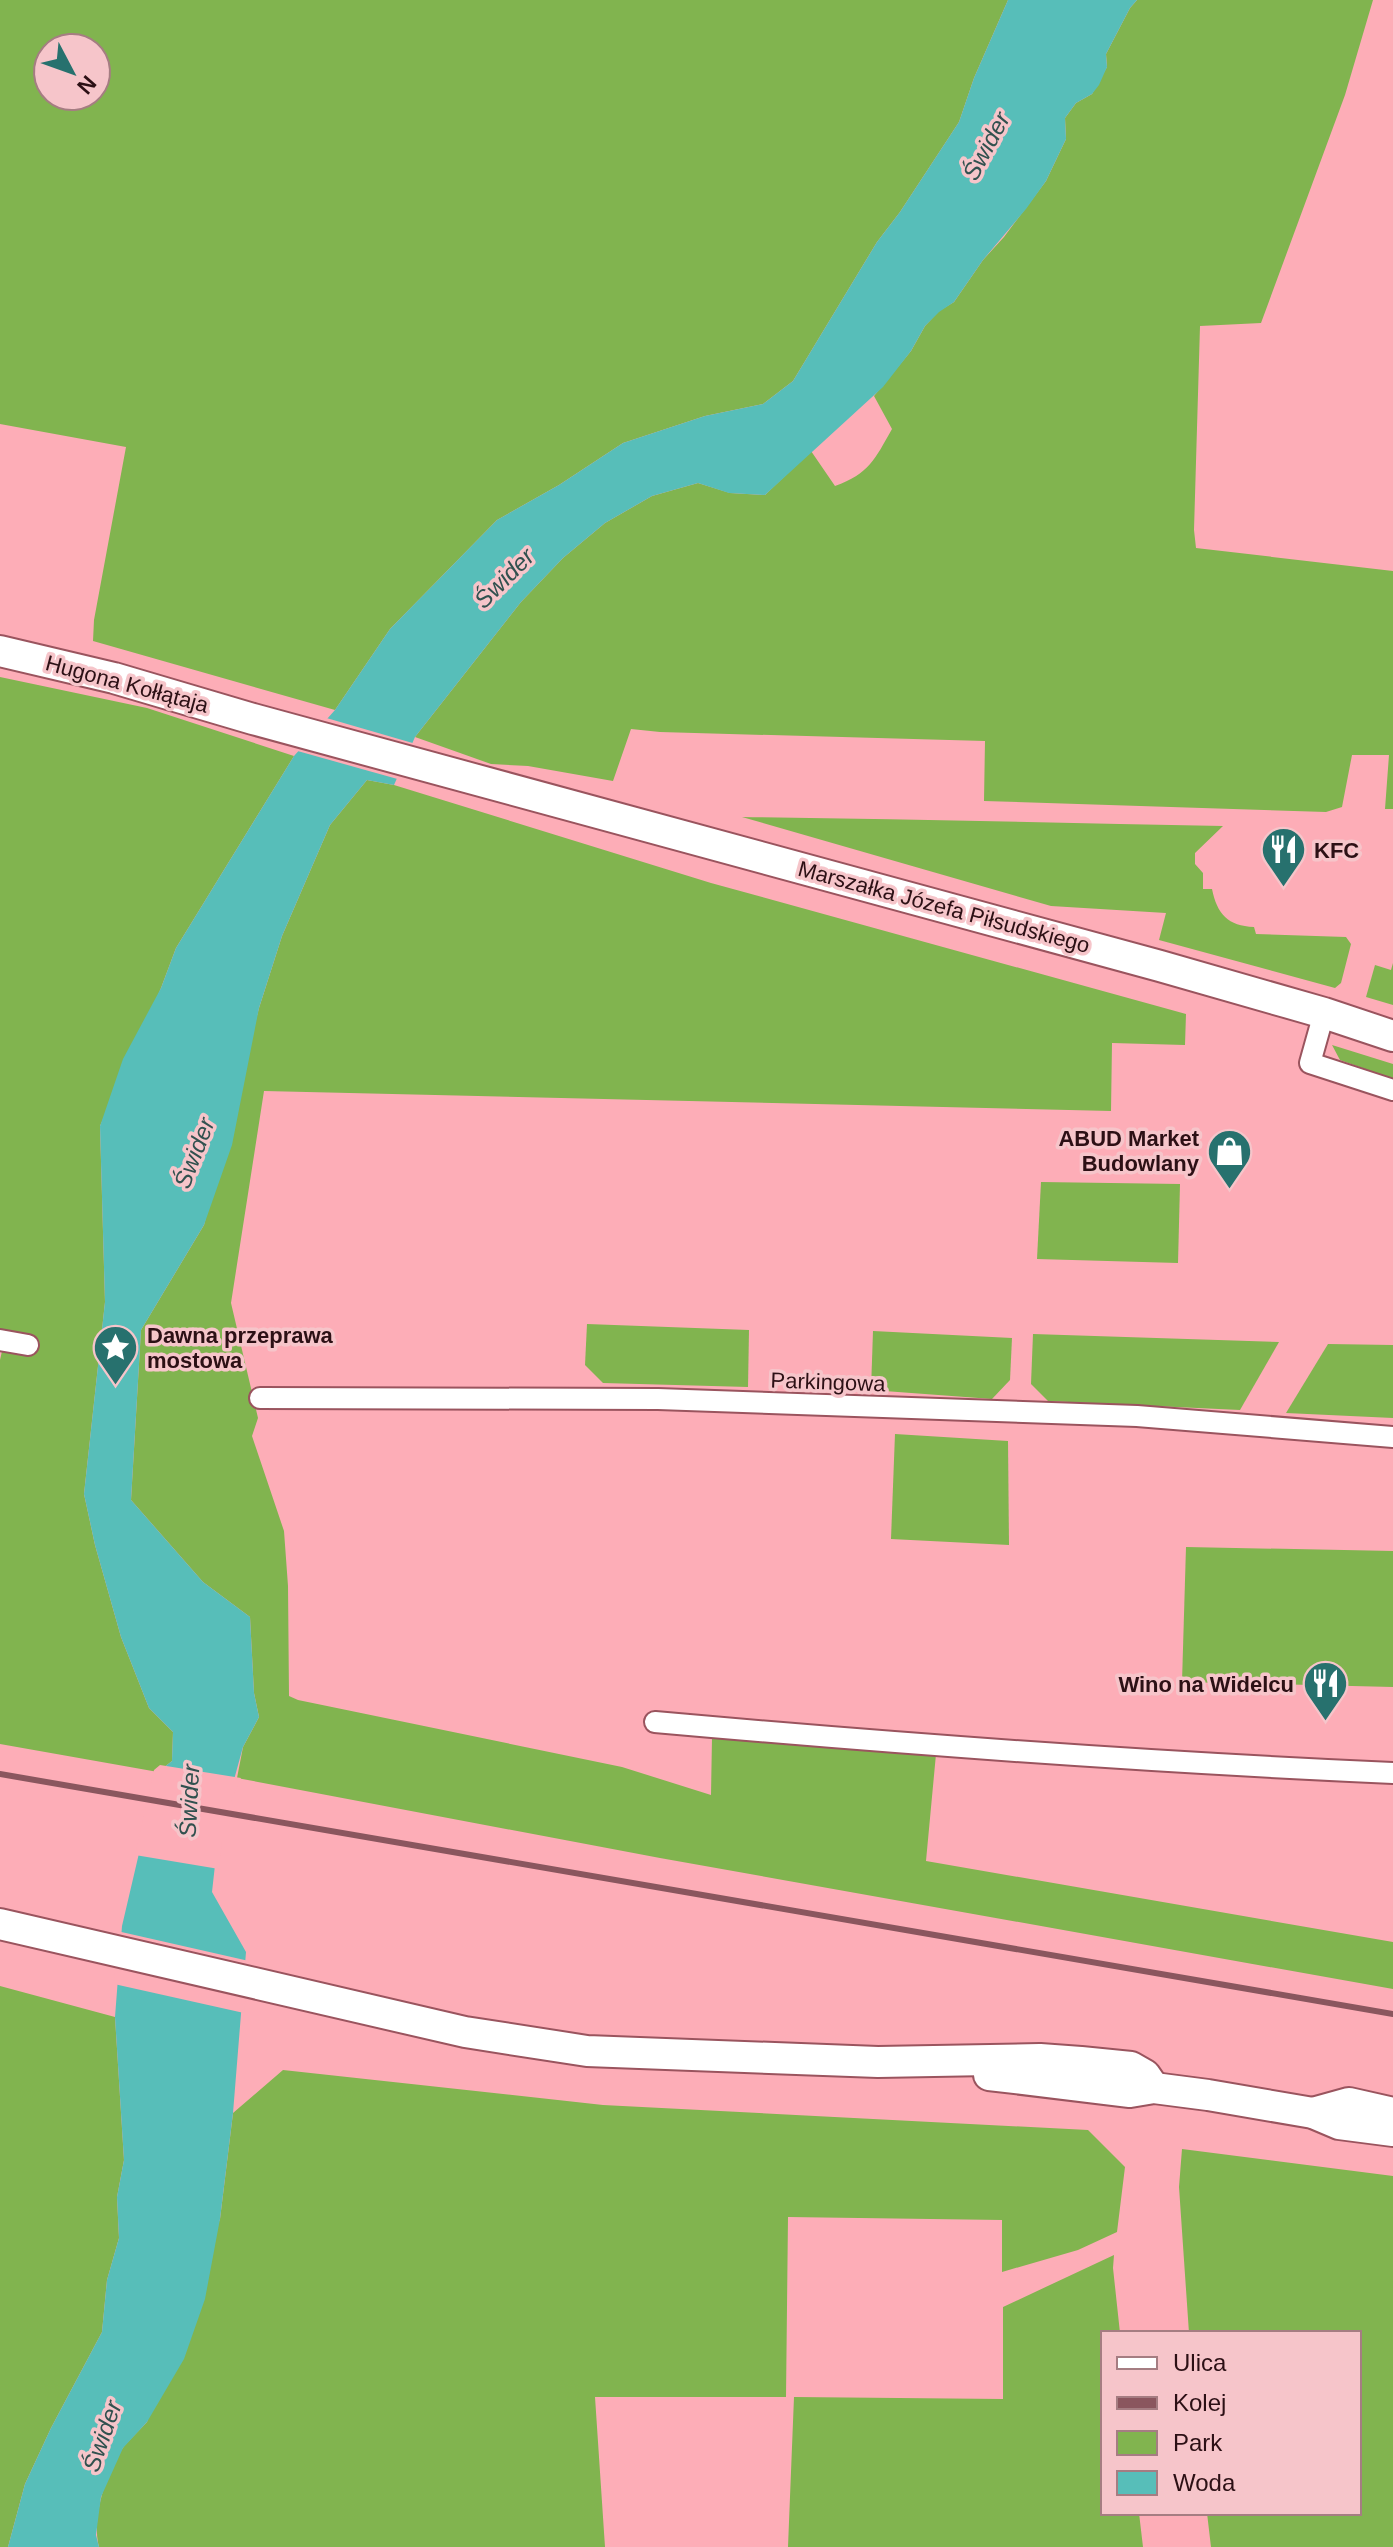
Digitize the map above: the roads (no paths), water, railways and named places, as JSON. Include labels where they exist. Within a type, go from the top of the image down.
[{"type":"main road","name":"Hugona Kołłątaja","points":[[0,651],[114,678],[492,785]]},
{"type":"main road","name":"Marszałka Józefa Piłsudskiego","points":[[492,785],[1324,1013],[1393,1036]]},
{"type":"main road","points":[[0,1924],[465,2032],[587,2051],[878,2062],[1040,2059],[1116,2065],[1139,2071],[1154,2088],[1313,2113],[1339,2124],[1393,2131]]},
{"type":"main road","points":[[1313,2113],[1349,2103],[1393,2113]]},
{"type":"street","points":[[1324,1013],[1310,1063],[1393,1090]]},
{"type":"street","points":[[0,1340],[28,1345]]},
{"type":"street","name":"Parkingowa","points":[[260,1398],[658,1399],[1137,1416],[1393,1437]]},
{"type":"street","points":[[655,1722],[1033,1753],[1393,1773]]},
{"type":"water","name":"Świder","points":[[1008,0],[1137,0],[1106,54],[1107,67],[1099,85],[1092,94],[1076,103],[1065,118],[1066,139],[1046,181],[954,302],[925,326],[911,351],[883,387],[765,495],[729,493],[698,483],[652,496],[605,523],[563,558],[521,602],[415,737],[394,785],[367,780],[330,825],[282,936],[259,1008],[232,1145],[204,1225],[141,1330],[131,1500],[203,1582],[250,1617],[254,1693],[259,1717],[243,1747],[218,1838],[212,1892],[246,1952],[233,2113],[220,2219],[205,2299],[184,2359],[147,2422],[123,2448],[101,2497],[96,2535],[99,2547],[8,2547],[25,2484],[102,2332],[107,2280],[119,2238],[117,2197],[124,2160],[115,2017],[122,1926],[158,1772],[172,1761],[173,1732],[149,1708],[121,1637],[84,1494],[105,1302],[100,1126],[123,1059],[161,988],[176,948],[294,756],[335,710],[390,629],[497,520],[559,485],[623,443],[705,416],[763,404],[793,381],[877,242],[959,122],[974,78]]},
{"type":"railway","points":[[0,1774],[1393,2014]]},
{"type":"place","name":"KFC","points":[[1283,889]]},
{"type":"place","name":"ABUD Market Budowlany","points":[[1230,1190]]},
{"type":"place","name":"Dawna przeprawa mostowa","points":[[116,1387]]},
{"type":"place","name":"Wino na Widelcu","points":[[1325,1723]]}]
